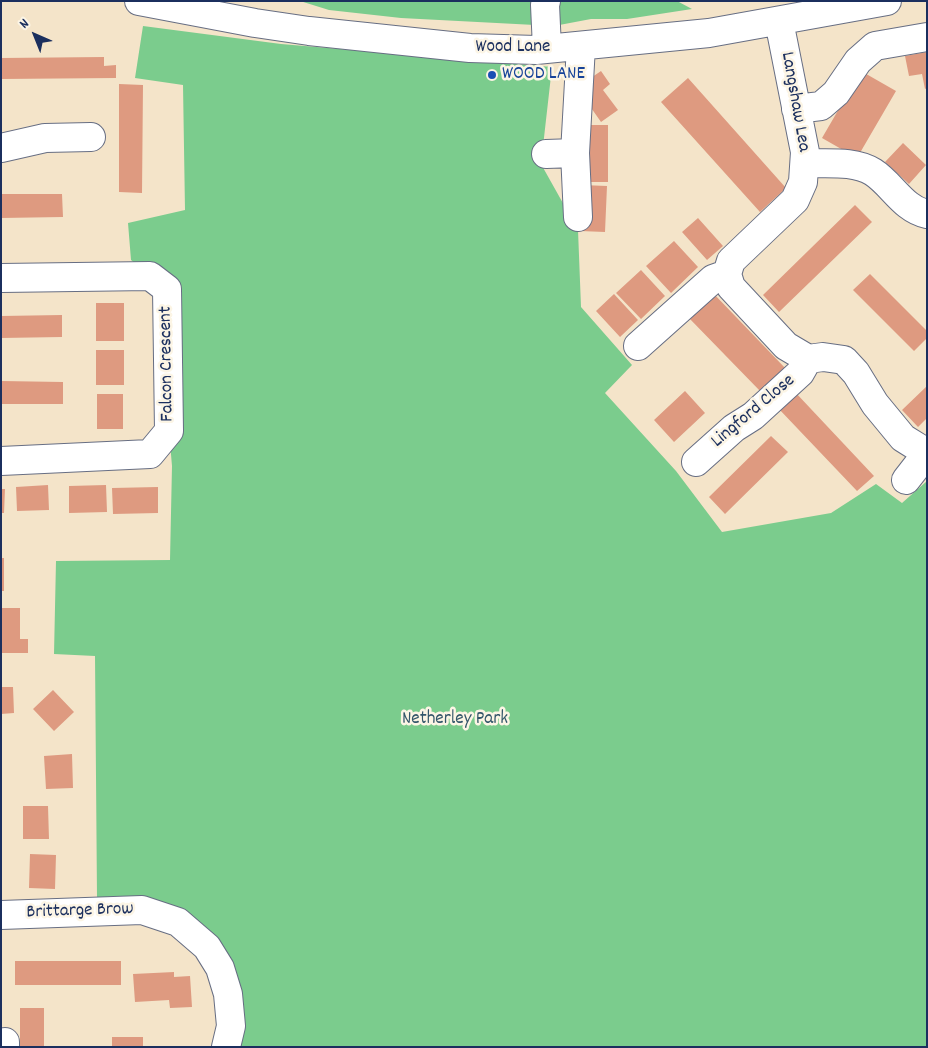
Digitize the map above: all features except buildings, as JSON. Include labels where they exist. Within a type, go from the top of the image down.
[{"type":"street","name":"Wood Lane","points":[[139,1],[255,23],[309,30],[470,48],[536,50],[709,34],[888,1]]},
{"type":"street","points":[[546,1],[544,6],[547,48]]},
{"type":"street","name":"Langshaw Lea","points":[[727,274],[731,262],[795,200],[803,182],[805,152],[779,21]]},
{"type":"street","points":[[796,109],[821,106],[836,93],[858,62],[875,46],[927,37]]},
{"type":"street","points":[[578,217],[575,153],[581,46]]},
{"type":"street","points":[[1,148],[45,138],[91,137]]},
{"type":"street","points":[[546,154],[575,153]]},
{"type":"street","points":[[805,163],[849,164],[872,172],[917,212],[927,214]]},
{"type":"street","points":[[638,346],[713,279],[727,274]]},
{"type":"street","name":"Lingford Close","points":[[727,274],[731,287],[786,346],[808,359],[823,357],[844,360],[856,373],[875,404],[903,438],[927,453]]},
{"type":"street","name":"Falcon Crescent","points":[[1,278],[150,276],[167,289],[169,431],[150,454],[1,461]]},
{"type":"street","name":"Lingford Close","points":[[696,462],[734,428],[760,410],[800,373],[808,359]]},
{"type":"street","points":[[906,480],[927,453]]},
{"type":"street","name":"Brittarge Brow","points":[[1,914],[142,910],[178,922],[207,947],[220,968],[228,994],[232,1026],[226,1047]]},
{"type":"green space","points":[[300,1],[677,1],[692,9],[627,19],[591,19],[554,26],[401,18],[329,10]]},
{"type":"green space","name":"Netherley Park","points":[[143,26],[281,44],[552,67],[541,164],[578,230],[581,307],[632,365],[605,393],[676,471],[722,532],[831,513],[876,484],[902,503],[927,481],[927,1047],[226,1047],[220,968],[142,910],[97,897],[95,656],[54,654],[56,561],[170,560],[172,466],[169,431],[167,289],[131,260],[128,223],[185,210],[183,85],[135,78]]},
{"type":"place","name":"WOOD LANE","points":[[492,75]]}]
